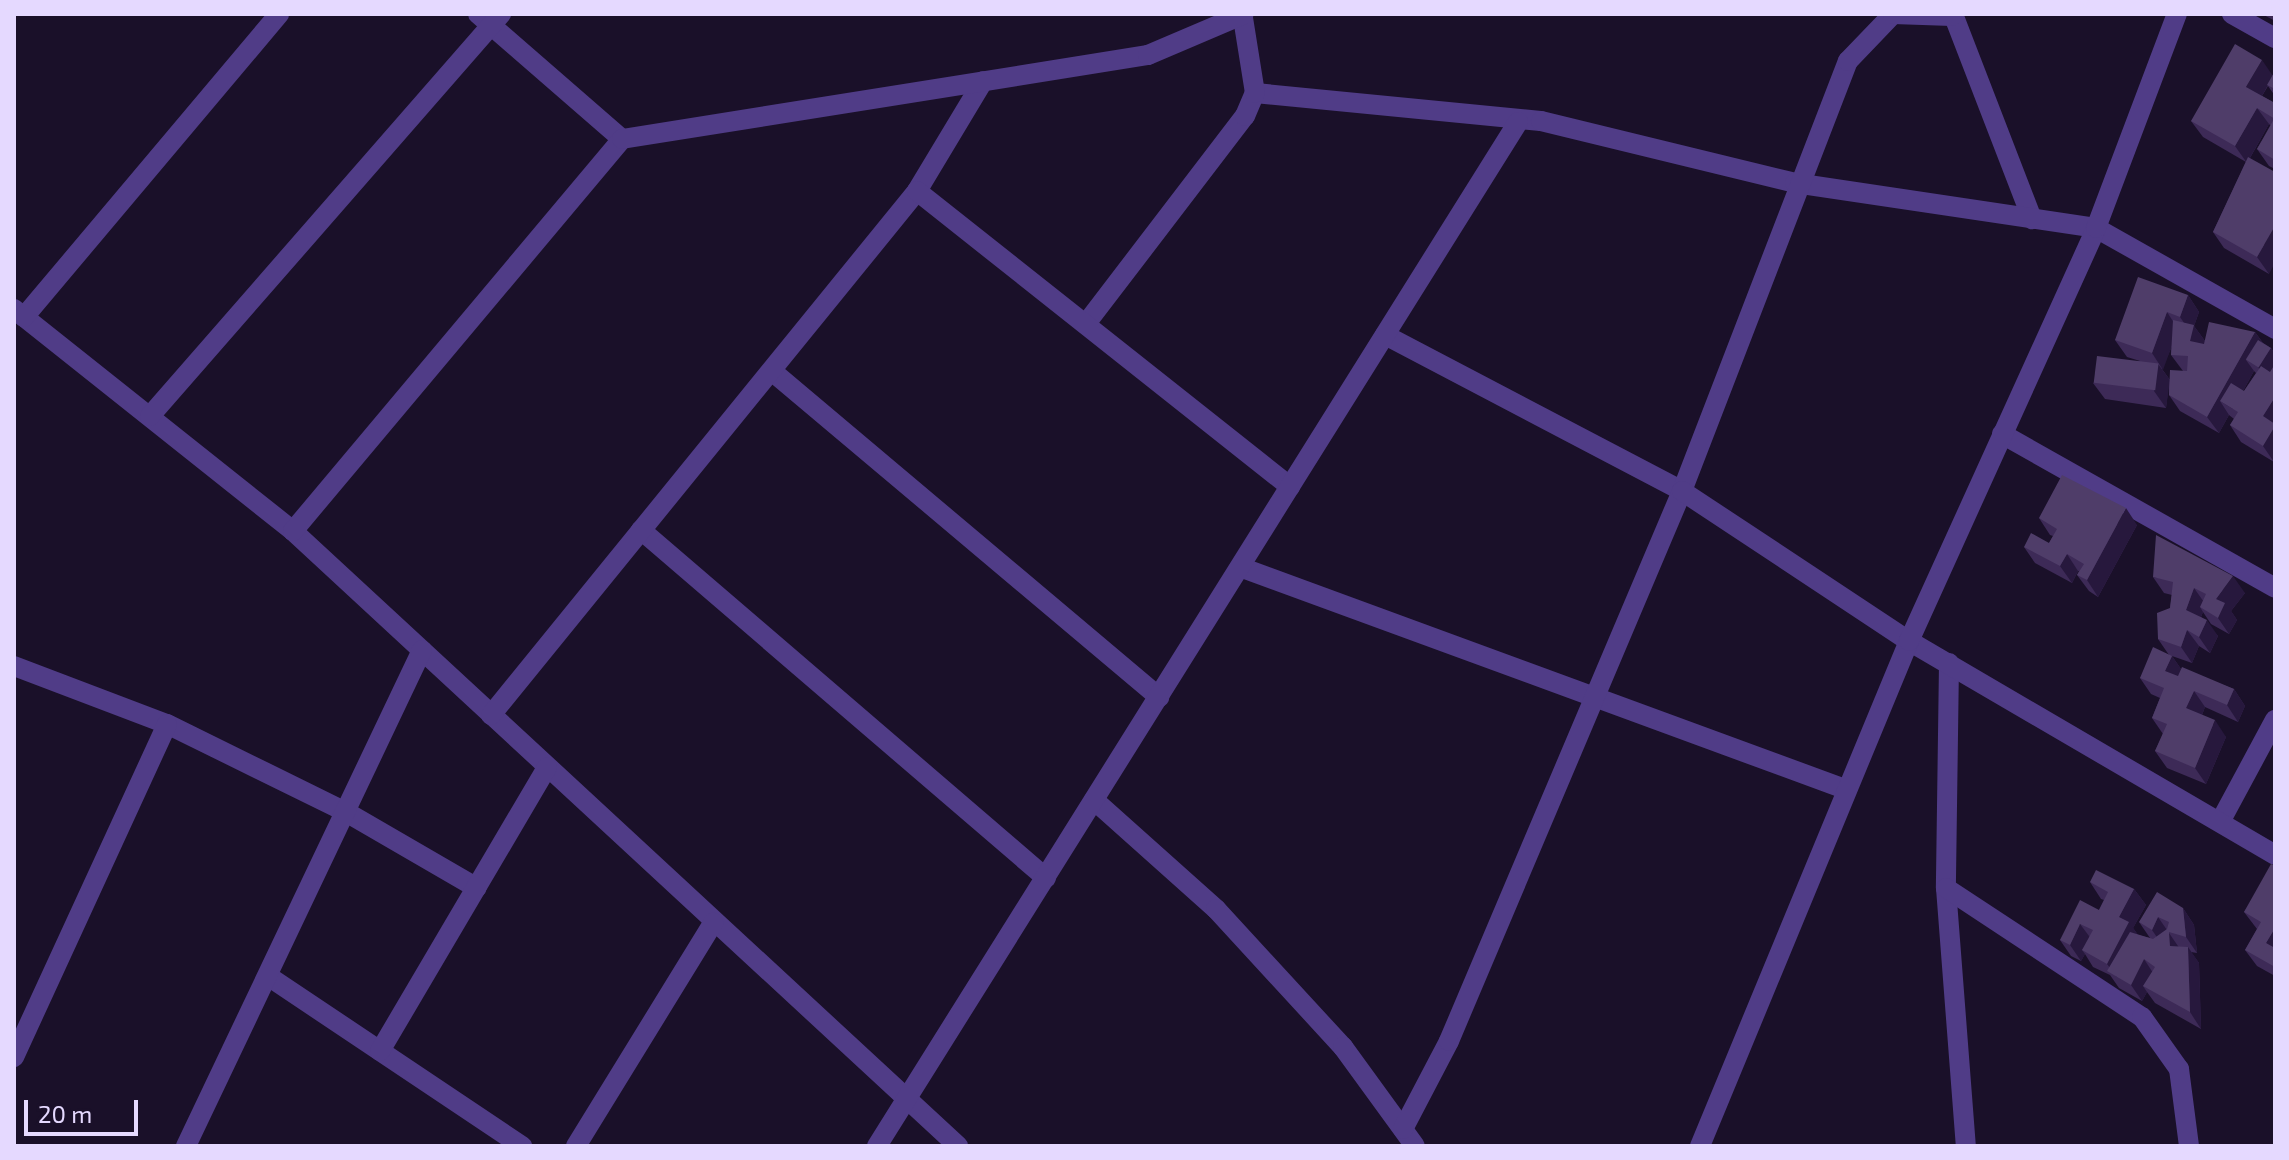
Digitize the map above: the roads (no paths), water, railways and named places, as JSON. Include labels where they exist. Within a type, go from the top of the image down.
[{"type":"street","points":[[279,14],[19,313],[293,531],[905,1103],[958,1146]]},
{"type":"street","points":[[1409,1138],[1590,696],[1682,491],[1795,183],[1848,61],[1893,14],[1953,15],[2032,219]]},
{"type":"street","points":[[1700,1146],[1845,789],[2096,228],[2177,14]]},
{"type":"street","points":[[2232,14],[2275,38]]},
{"type":"street","points":[[293,531],[622,139],[1148,55],[1243,16],[1255,93],[1088,321]]},
{"type":"street","points":[[150,416],[490,18],[622,139]]},
{"type":"street","points":[[491,715],[773,372],[917,191],[983,81]]},
{"type":"street","points":[[1255,93],[1518,122],[1795,183],[2096,228],[2275,329]]},
{"type":"street","points":[[877,1146],[1518,122]]},
{"type":"street","points":[[917,191],[1088,321],[1290,487]]},
{"type":"street","points":[[1385,335],[1682,491],[1909,641],[2275,855]]},
{"type":"street","points":[[773,372],[1159,697]]},
{"type":"street","points":[[2002,434],[2275,588]]},
{"type":"street","points":[[641,530],[1046,878]]},
{"type":"street","points":[[1240,567],[1845,789]]},
{"type":"street","points":[[186,1146],[422,650]]},
{"type":"street","points":[[1949,663],[1946,888],[1966,1146]]},
{"type":"street","points":[[14,666],[167,724],[346,812],[477,888]]},
{"type":"street","points":[[2220,822],[2275,720]]},
{"type":"street","points":[[14,1057],[167,724]]},
{"type":"street","points":[[380,1051],[547,768]]},
{"type":"street","points":[[1094,800],[1216,909],[1343,1047],[1409,1138]]},
{"type":"street","points":[[1946,888],[2142,1017],[2179,1069],[2189,1146]]},
{"type":"street","points":[[576,1146],[713,923]]},
{"type":"street","points":[[268,976],[522,1146]]}]
